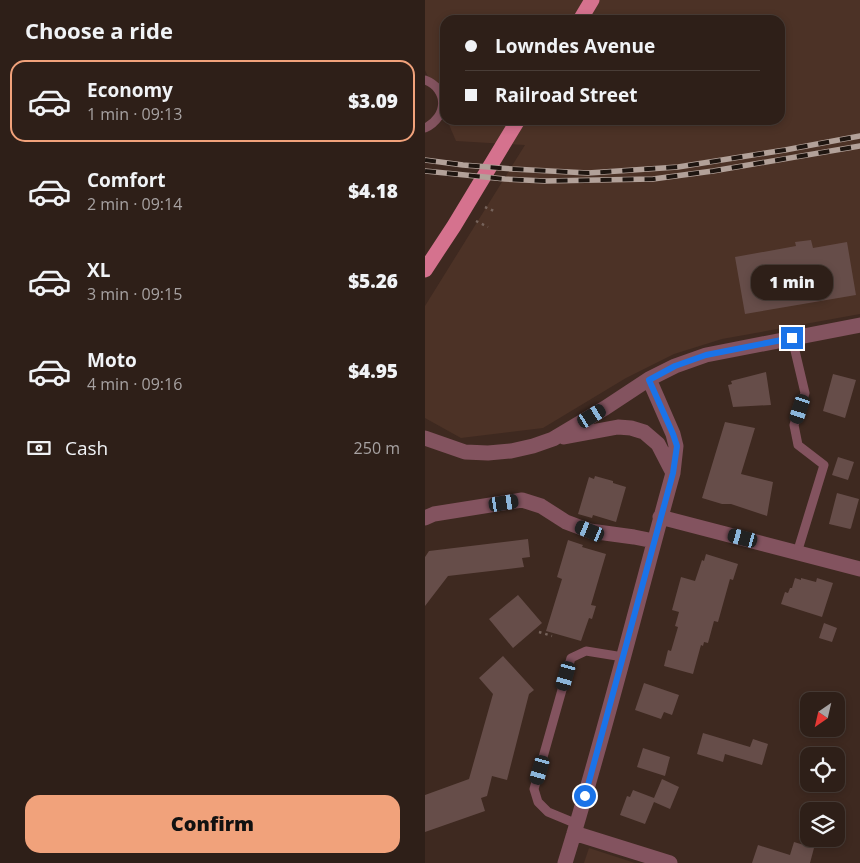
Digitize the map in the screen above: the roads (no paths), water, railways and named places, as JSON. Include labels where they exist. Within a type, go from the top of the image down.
[{"type":"main road","points":[[583,15],[592,0]]},
{"type":"main road","points":[[425,270],[515,125]]},
{"type":"street","points":[[553,439],[675,366],[706,355],[860,325]]},
{"type":"street","points":[[565,863],[576,829],[673,473],[677,446],[649,380]]},
{"type":"street","points":[[425,438],[465,452],[488,453],[511,451],[553,439],[618,427],[631,428],[644,432],[658,444],[673,473]]},
{"type":"street","points":[[425,518],[434,514],[522,500],[541,506],[566,522],[590,531],[654,541]]},
{"type":"street","points":[[661,517],[860,569]]},
{"type":"street","points":[[576,829],[670,863]]},
{"type":"lane","points":[[425,80],[437,87],[440,92]]},
{"type":"lane","points":[[425,128],[433,123],[440,115]]},
{"type":"lane","points":[[792,338],[805,393],[795,424],[799,446],[824,465],[797,553]]},
{"type":"lane","points":[[576,829],[547,812],[538,802],[534,789],[571,658],[586,651],[623,657]]},
{"type":"railway","points":[[425,160],[512,169],[588,173],[678,167],[860,136]]},
{"type":"railway","points":[[425,171],[545,181],[653,179],[713,171],[860,146]]}]
